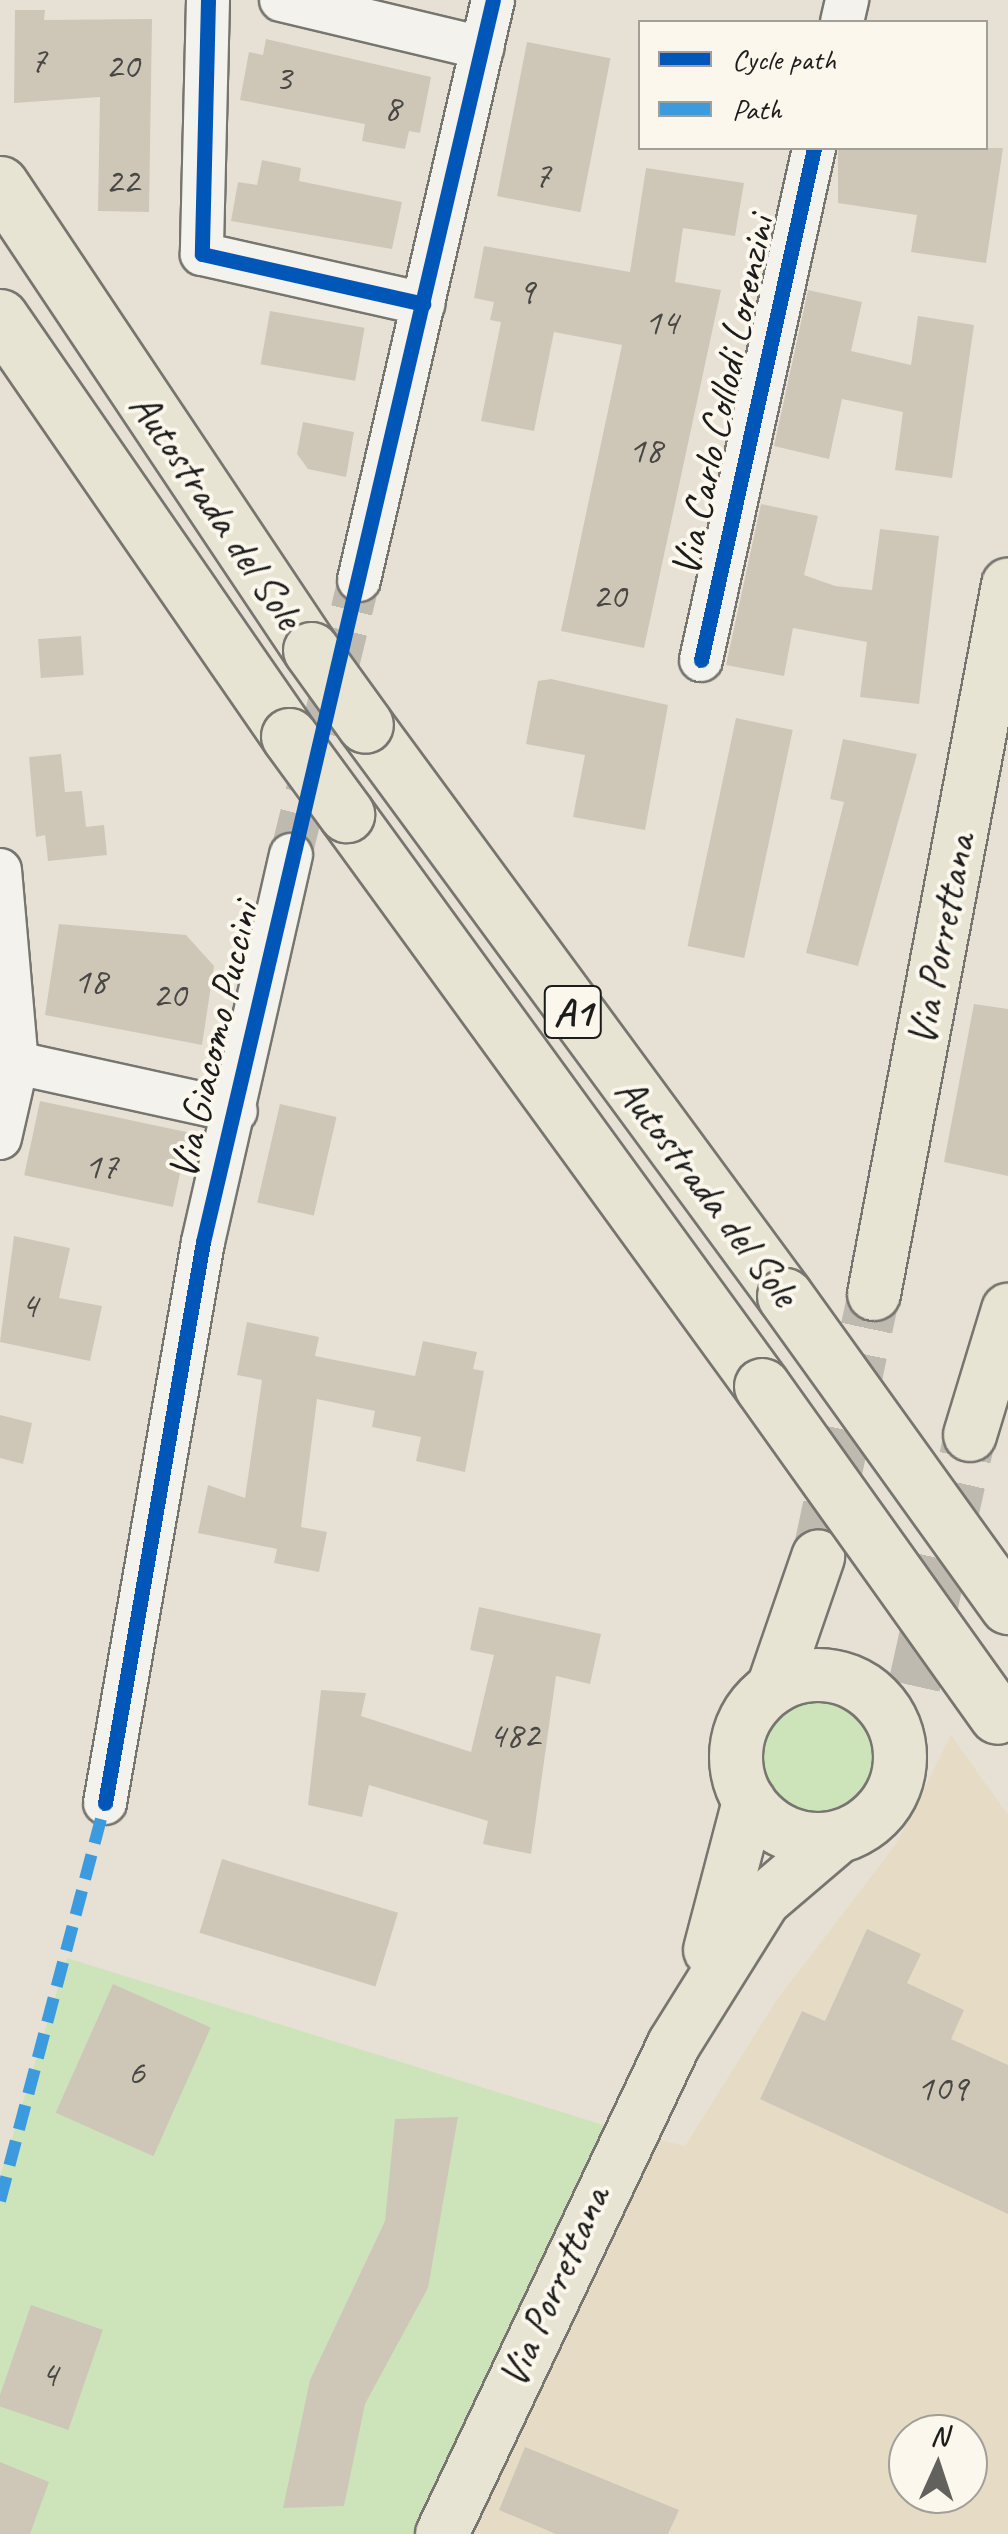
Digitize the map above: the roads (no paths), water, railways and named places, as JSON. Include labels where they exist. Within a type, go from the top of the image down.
[{"type":"highway","name":"Autostrada del Sole","points":[[0,184],[310,650],[1008,1606]]},
{"type":"highway","name":"Autostrada del Sole","points":[[0,316],[289,736],[1003,1723]]},
{"type":"main road","name":"Via Porrettana","points":[[874,1294],[1008,586]]},
{"type":"main road","points":[[970,1434],[1008,1310]]},
{"type":"main road","points":[[773,1688],[816,1567],[820,1623],[881,1681],[884,1707],[900,1748],[886,1804],[838,1836],[794,1835],[748,1801],[736,1747],[752,1708],[773,1688],[808,1675],[881,1681]]},
{"type":"main road","name":"Via Porrettana","points":[[442,2534],[674,2044],[732,1880],[748,1801]]},
{"type":"main road","name":"Via Porrettana","points":[[674,2044],[764,1900],[838,1836]]},
{"type":"street","points":[[208,0],[202,254],[423,304]]},
{"type":"street","points":[[280,0],[482,48]]},
{"type":"street","points":[[360,580],[492,0]]},
{"type":"street","name":"Via Carlo Collodi Lorenzini","points":[[701,660],[814,150]]},
{"type":"street","name":"Via Giacomo Puccini","points":[[104,1802],[203,1242],[292,855]]},
{"type":"street","points":[[0,870],[17,1063],[0,1138]]},
{"type":"street","name":"Via Giacomo Puccini","points":[[17,1063],[236,1111]]},
{"type":"tunnel","points":[[291,855],[359,580]]},
{"type":"tunnel","points":[[818,1557],[874,1294]]},
{"type":"tunnel","points":[[914,1686],[970,1435]]}]
